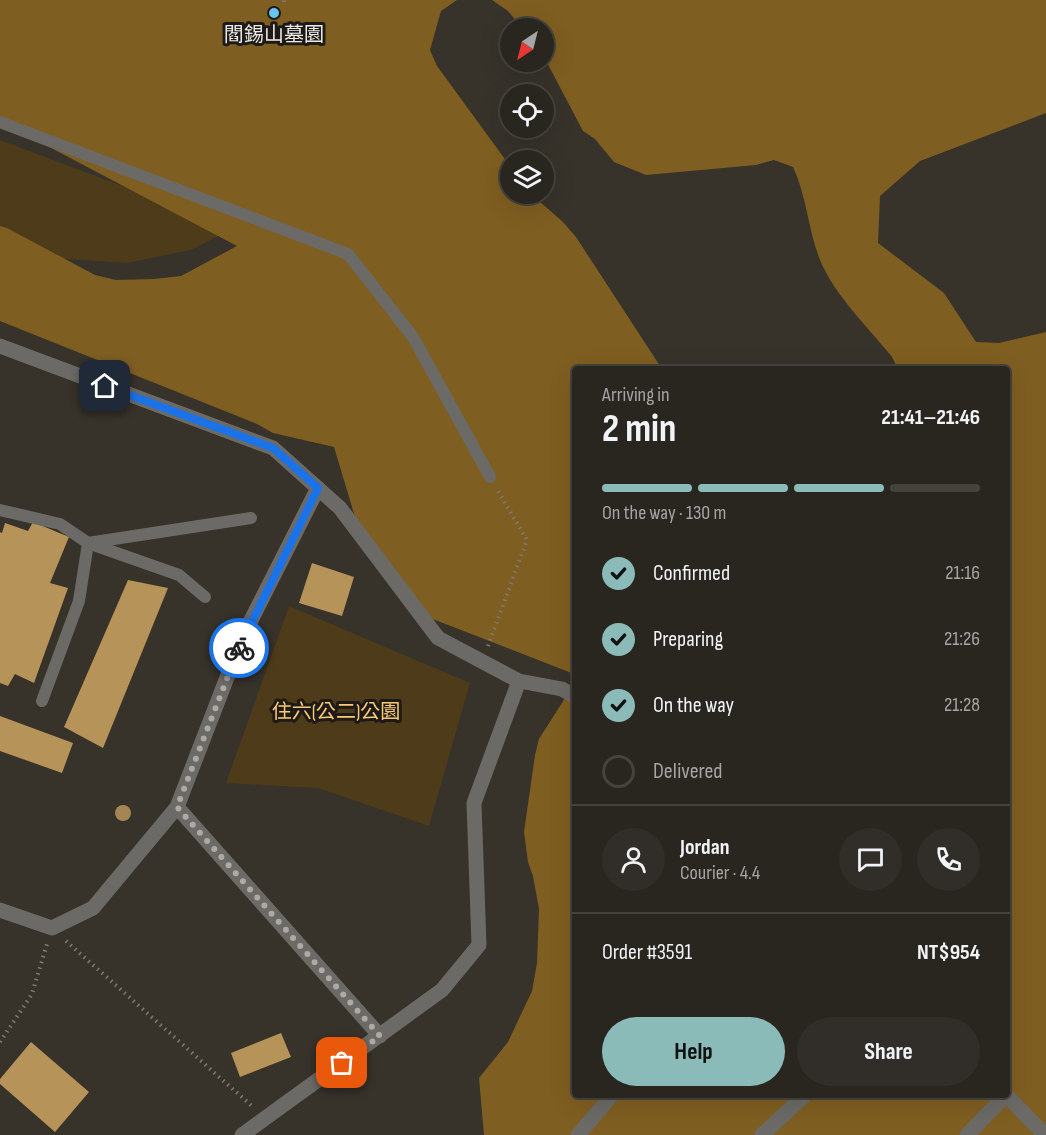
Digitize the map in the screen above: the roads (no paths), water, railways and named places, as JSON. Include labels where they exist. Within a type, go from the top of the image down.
[{"type":"street","points":[[0,346],[273,448],[340,508],[438,638],[519,681],[562,689],[572,695]]},
{"type":"street","points":[[0,910],[52,928],[93,908],[177,807],[243,636],[318,488]]},
{"type":"street","points":[[242,1135],[442,990],[478,945],[474,802],[519,681]]},
{"type":"street","points":[[177,807],[380,1036]]},
{"type":"street","points":[[578,1135],[609,1098]]},
{"type":"street","points":[[762,1135],[802,1098]]},
{"type":"street","points":[[967,1135],[1003,1098]]},
{"type":"street","points":[[1009,1098],[1045,1135]]},
{"type":"lane","points":[[0,122],[348,254],[413,337],[490,477]]},
{"type":"lane","points":[[0,510],[60,524],[88,543],[180,575],[205,597]]},
{"type":"lane","points":[[88,543],[251,518]]},
{"type":"lane","points":[[42,701],[79,601],[88,543]]},
{"type":"place","name":"閻錫山墓園","points":[[274,13]]},
{"type":"park label","name":"住六(公二)公園","points":[[336,711]]}]
